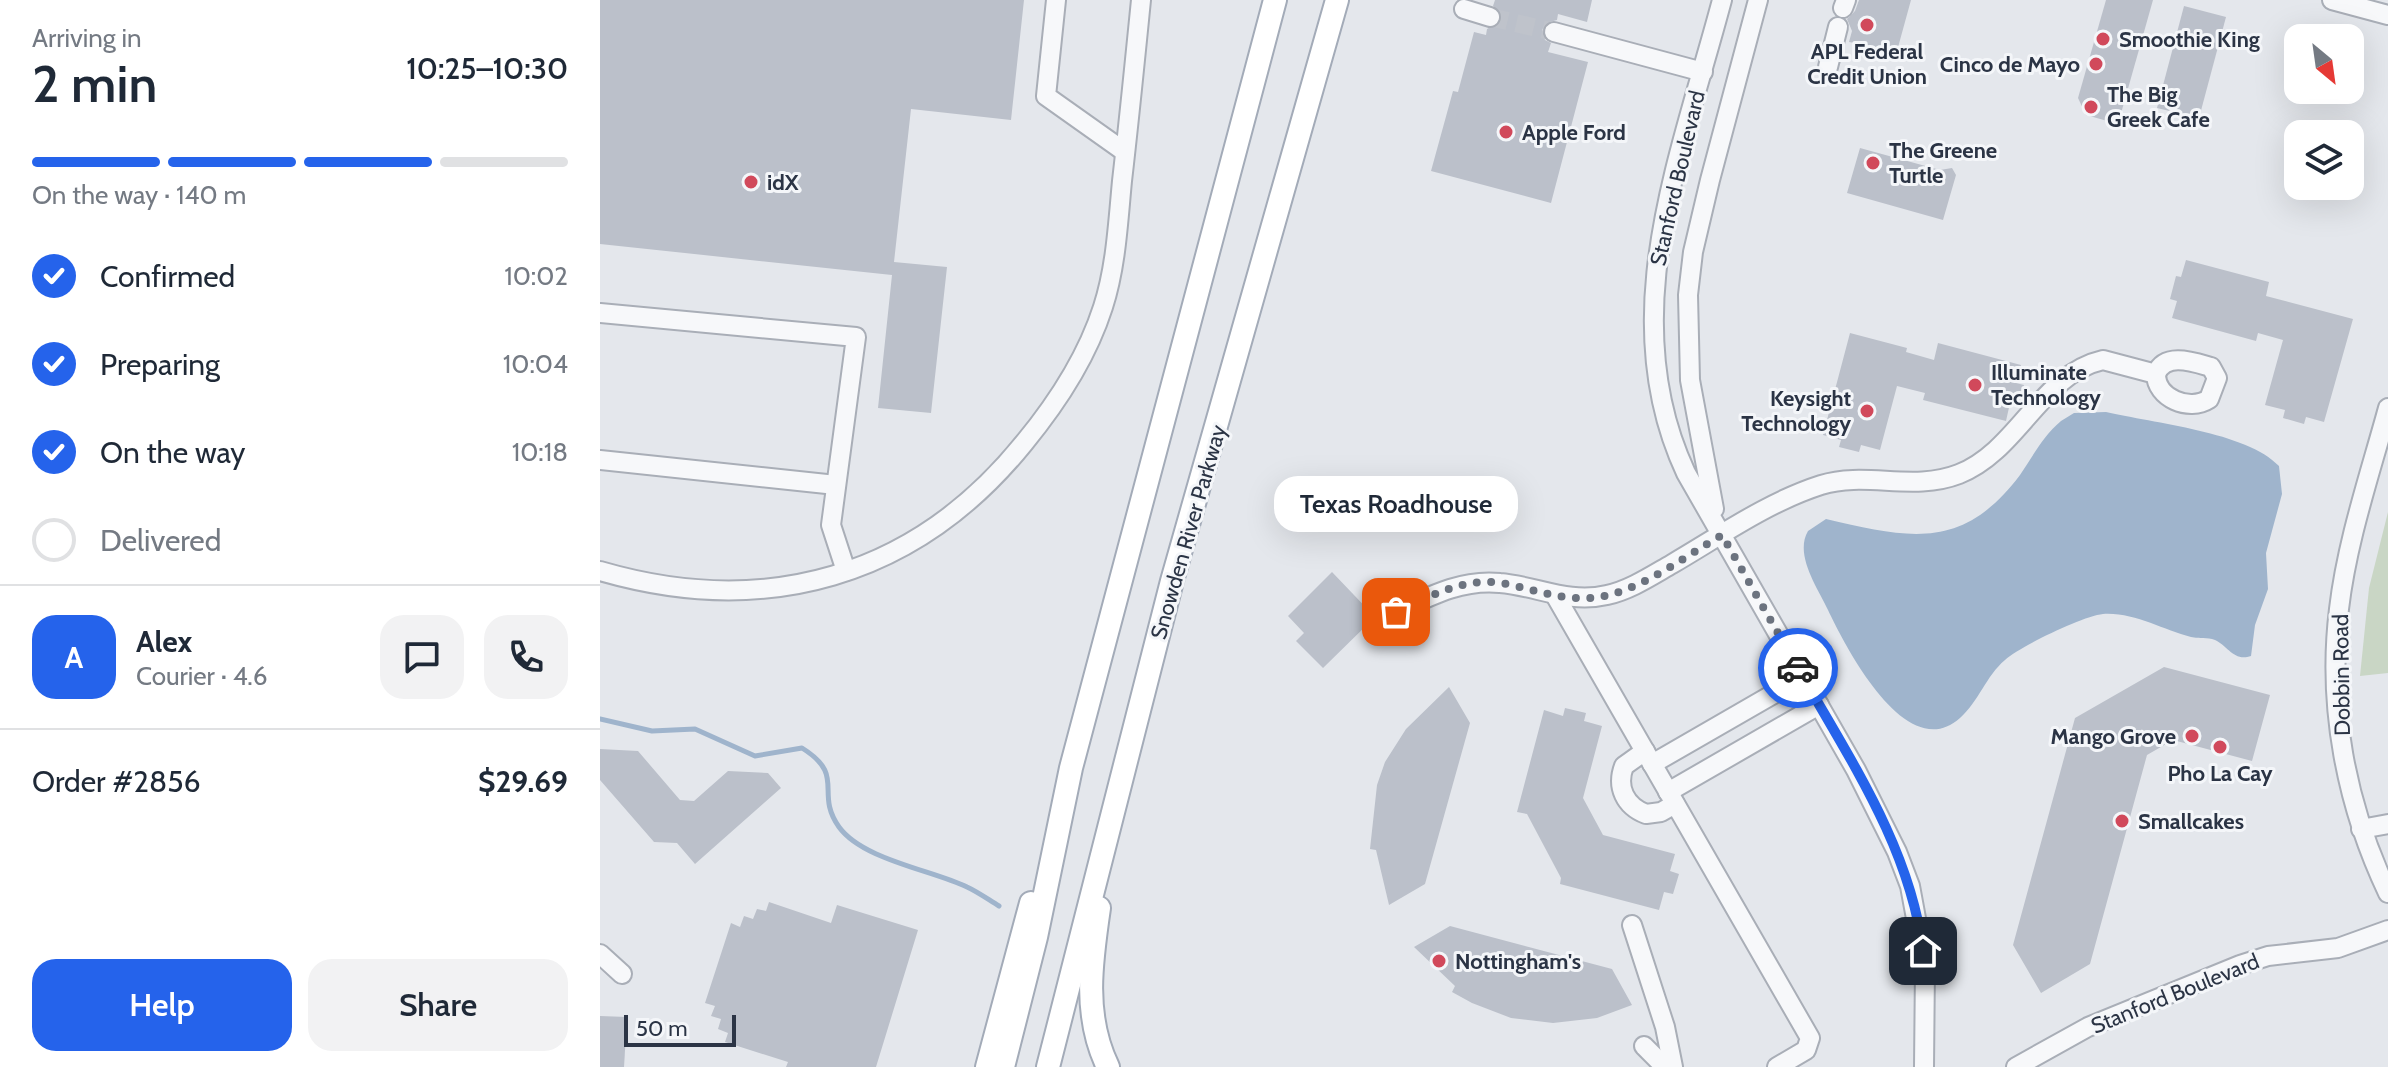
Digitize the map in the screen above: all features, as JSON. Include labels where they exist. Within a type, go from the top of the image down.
[{"type":"main road","points":[[987,1067],[1022,933],[1071,768],[1275,0]]},
{"type":"main road","name":"Snowden River Parkway","points":[[1048,1067],[1116,791],[1337,0]]},
{"type":"main road","points":[[1003,1067],[1036,937],[1071,768]]},
{"type":"main road","points":[[1108,1067],[1093,1026],[1090,997],[1093,952],[1116,791]]},
{"type":"street","points":[[1056,0],[1046,96],[1125,152]]},
{"type":"street","points":[[600,571],[636,582],[715,592],[785,588],[846,571],[896,551],[954,515],[1012,458],[1065,387],[1086,348],[1108,286],[1141,0]]},
{"type":"street","name":"Stanford Boulevard","points":[[1722,0],[1675,170],[1658,246],[1652,294],[1657,383],[1671,441],[1884,821],[1910,886],[1925,967],[1924,1067]]},
{"type":"street","name":"Stanford Boulevard","points":[[1722,535],[1704,467],[1690,380],[1687,337],[1693,252],[1758,0]]},
{"type":"street","points":[[2332,0],[2388,15]]},
{"type":"street","points":[[1464,9],[1490,17]]},
{"type":"street","points":[[1828,67],[1838,27]]},
{"type":"street","points":[[1554,32],[1703,72]]},
{"type":"street","points":[[1675,170],[1710,180]]},
{"type":"street","points":[[600,313],[856,337],[831,525],[846,571]]},
{"type":"street","points":[[1396,612],[1471,583],[1504,583],[1555,595],[1592,598],[1622,591],[1763,511],[1828,483],[1851,480],[1910,485],[1946,479],[1975,467],[2005,444],[2058,385],[2095,362],[2103,360],[2156,374]]},
{"type":"street","name":"Dobbin Road","points":[[2388,408],[2347,564],[2336,655],[2342,744],[2361,829],[2388,893]]},
{"type":"street","points":[[600,460],[836,485]]},
{"type":"street","points":[[1555,595],[1810,1038],[1806,1050],[1777,1067]]},
{"type":"street","points":[[1803,677],[1649,758],[1624,766],[1620,787],[1624,797],[1646,814],[1661,812],[1672,798],[1819,705]]},
{"type":"street","points":[[2361,829],[2388,824]]},
{"type":"street","points":[[1632,925],[1665,1027],[1673,1067]]},
{"type":"street","name":"Stanford Boulevard","points":[[2016,1067],[2088,1027],[2240,965],[2268,956],[2338,948],[2388,930]]},
{"type":"street","points":[[600,954],[622,974]]},
{"type":"street","points":[[1644,1046],[1665,1067]]},
{"type":"green space","points":[[2388,512],[2388,673],[2360,676],[2369,588]]},
{"type":"water","points":[[2106,412],[2223,437],[2264,454],[2279,466],[2282,494],[2266,553],[2268,589],[2255,625],[2251,656],[2240,657],[2212,639],[2191,637],[2126,616],[2103,614],[2067,626],[2013,654],[1993,673],[1967,711],[1940,729],[1920,727],[1900,715],[1864,674],[1814,582],[1804,550],[1808,531],[1826,519],[1909,534],[1955,528],[1977,517],[1998,500],[2061,421],[2074,413]]},
{"type":"building","name":"idX","points":[[600,0],[1024,0],[1011,120],[911,109],[894,262],[947,267],[931,413],[878,408],[892,275],[600,244]]},
{"type":"building","name":"Apple Ford","points":[[1495,0],[1592,0],[1587,22],[1558,14],[1557,20],[1546,23],[1542,30],[1545,40],[1551,43],[1548,52],[1588,62],[1551,203],[1431,171],[1453,91],[1458,92],[1474,32],[1486,35],[1487,29],[1501,21],[1501,14],[1493,6]]},
{"type":"building","name":"APL Federal Credit Union","points":[[1859,0],[1911,0],[1897,51],[1849,42],[1852,31],[1847,19],[1855,11]]},
{"type":"building","points":[[2106,0],[2153,0],[2118,124],[2086,115],[2078,98]]},
{"type":"building","points":[[2184,6],[2226,17],[2199,118],[2157,108]]},
{"type":"building","points":[[1860,148],[1940,170],[1952,168],[1956,175],[1943,220],[1847,193]]},
{"type":"building","points":[[2186,260],[2269,282],[2266,296],[2353,319],[2324,422],[2306,417],[2304,424],[2283,418],[2285,410],[2265,405],[2283,340],[2258,333],[2256,341],[2172,318],[2177,301],[2170,299],[2176,276],[2181,277]]},
{"type":"building","points":[[1850,333],[1907,348],[1906,352],[1934,360],[1938,343],[2021,365],[2016,383],[2024,385],[2019,405],[2010,403],[2006,421],[1923,400],[1925,393],[1897,386],[1880,450],[1861,445],[1859,452],[1839,447],[1841,440],[1823,435]]},
{"type":"building","points":[[1332,572],[1375,617],[1323,668],[1296,641],[1304,633],[1288,616]]},
{"type":"building","points":[[2164,667],[2270,695],[2252,761],[2173,740],[2147,755],[2090,964],[2041,993],[2013,945],[2075,718]]},
{"type":"building","points":[[1449,687],[1470,723],[1425,884],[1389,905],[1376,850],[1370,849],[1377,785],[1385,762],[1406,729]]},
{"type":"building","points":[[1565,708],[1586,713],[1584,721],[1602,726],[1583,798],[1603,835],[1675,854],[1670,871],[1679,874],[1673,894],[1664,892],[1659,910],[1560,884],[1561,878],[1527,814],[1517,812],[1544,710],[1563,716]]},
{"type":"building","points":[[600,749],[638,751],[680,800],[694,801],[728,771],[768,773],[781,788],[695,864],[677,843],[654,842],[600,780]]},
{"type":"building","points":[[769,902],[831,923],[837,905],[918,930],[876,1067],[786,1067],[788,1062],[725,1042],[728,1033],[718,1029],[721,1019],[711,1016],[715,1006],[705,1003],[731,923],[740,927],[744,916],[753,919],[757,909],[766,911]]},
{"type":"building","points":[[1450,926],[1612,969],[1632,1005],[1597,1018],[1553,1023],[1511,1018],[1472,1003],[1452,992],[1455,986],[1414,947]]},
{"type":"building","points":[[600,1016],[627,1017],[624,1067],[600,1067]]},
{"type":"waterway","points":[[600,719],[652,731],[695,729],[755,756],[802,748],[823,767],[832,815],[850,838],[881,856],[967,887],[999,906]]},
{"type":"tunnel","points":[[1490,17],[1554,32]]},
{"type":"way so far","points":[[1396,612],[1433,595],[1471,583],[1504,583],[1573,598],[1608,595],[1636,584],[1722,535],[1798,668]]},
{"type":"place","name":"APL Federal Credit Union","points":[[1867,25]]},
{"type":"place","name":"Smoothie King","points":[[2103,39]]},
{"type":"place","name":"Cinco de Mayo","points":[[2096,64]]},
{"type":"place","name":"The Big Greek Cafe","points":[[2091,107]]},
{"type":"place","name":"Apple Ford","points":[[1506,132]]},
{"type":"place","name":"The Greene Turtle","points":[[1873,163]]},
{"type":"place","name":"idX","points":[[751,182]]},
{"type":"place","name":"Illuminate Technology","points":[[1975,385]]},
{"type":"place","name":"Keysight Technology","points":[[1867,411]]},
{"type":"place","name":"Texas Roadhouse","points":[[1396,612]]},
{"type":"place","name":"Mango Grove","points":[[2192,736]]},
{"type":"place","name":"Pho La Cay","points":[[2220,747]]},
{"type":"place","name":"Smallcakes","points":[[2122,821]]},
{"type":"place","name":"Nottingham's","points":[[1439,961]]},
{"type":"route","points":[[1798,668],[1884,821],[1910,886],[1923,951]]}]
